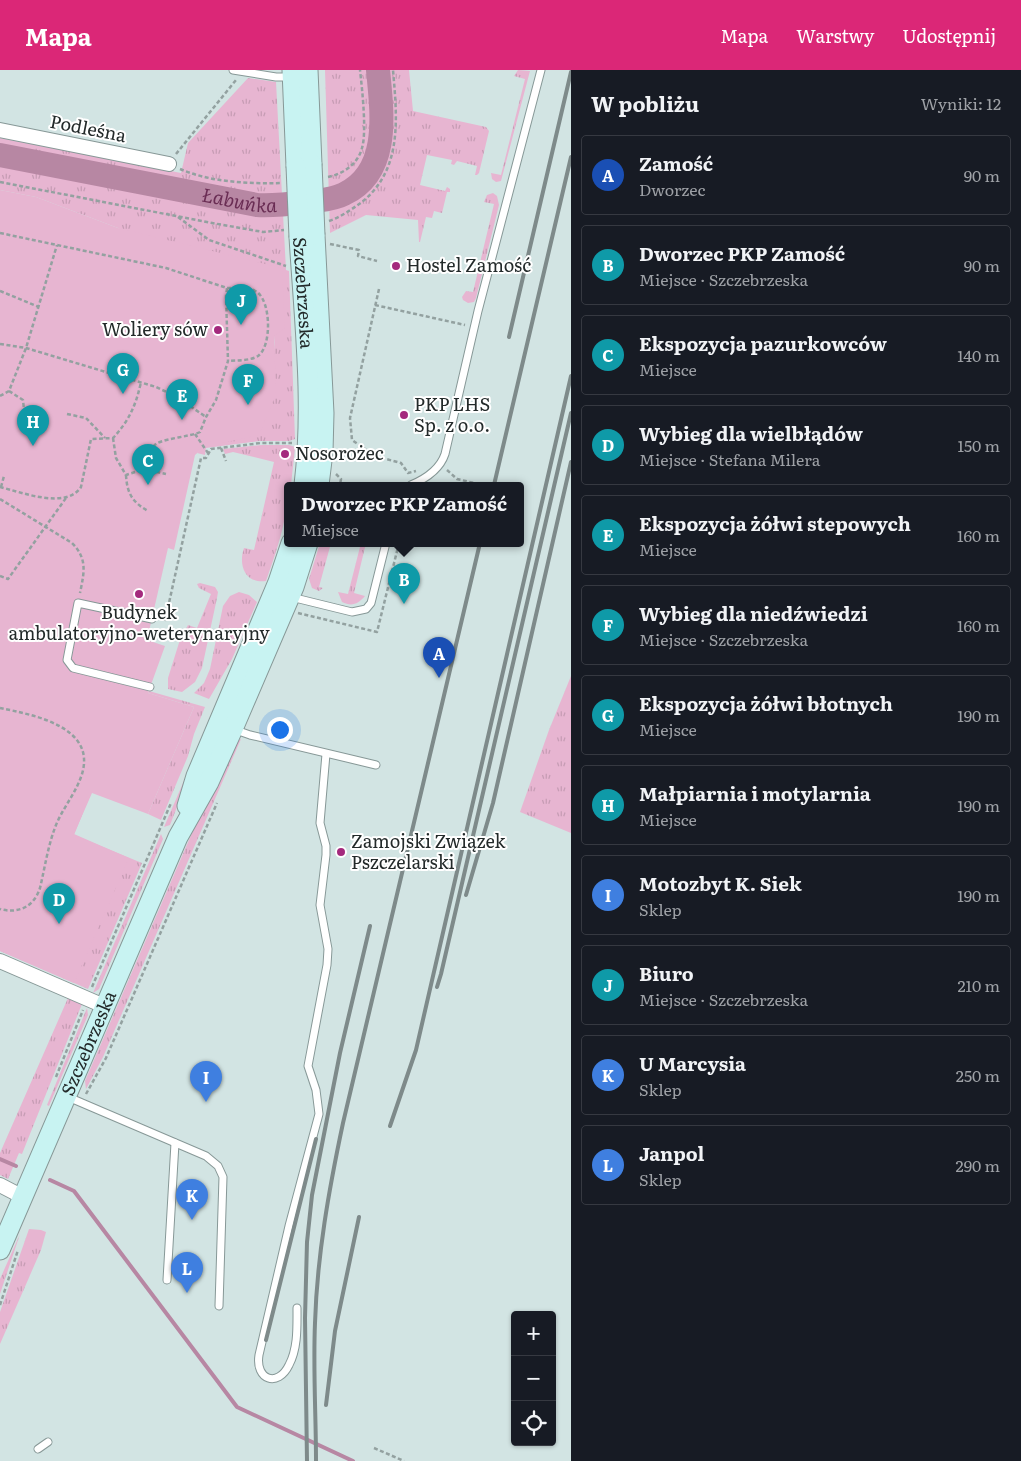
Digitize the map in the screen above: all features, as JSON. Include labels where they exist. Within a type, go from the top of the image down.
[{"type":"street","name":"Szczebrzeska","points":[[300,73],[304,165],[310,234],[308,409],[310,482]]},
{"type":"street","name":"Podleśna","points":[[0,130],[169,164]]},
{"type":"street","name":"Szczebrzeska","points":[[178,837],[196,776],[287,601],[291,547]]},
{"type":"street","name":"Szczebrzeska","points":[[9,1250],[23,1197],[74,1100],[104,1006],[178,837],[209,782],[233,729],[287,601],[307,547]]},
{"type":"street","points":[[0,961],[104,1006]]},
{"type":"street","points":[[0,1185],[23,1197]]},
{"type":"lane","points":[[233,70],[276,77],[300,73]]},
{"type":"lane","points":[[418,482],[440,464],[445,454],[478,311],[540,70]]},
{"type":"lane","points":[[287,601],[352,612],[366,609],[372,603],[385,547]]},
{"type":"lane","points":[[150,687],[70,666],[66,660],[78,603],[152,619]]},
{"type":"lane","points":[[233,729],[250,735],[376,765]]},
{"type":"lane","points":[[297,1308],[296,1339],[293,1357],[289,1366],[280,1376],[270,1379],[265,1377],[259,1369],[259,1355],[289,1226],[319,1114],[316,1090],[308,1066],[327,965],[327,942],[320,905],[326,855],[326,846],[320,823],[326,754]]},
{"type":"lane","points":[[74,1100],[206,1156],[218,1166],[223,1177],[219,1306]]},
{"type":"lane","points":[[167,1280],[175,1143]]},
{"type":"lane","points":[[38,1449],[48,1442]]},
{"type":"path","points":[[310,234],[351,210],[371,195],[384,177],[390,162],[396,134],[392,70]]},
{"type":"path","points":[[169,164],[243,72]]},
{"type":"path","points":[[0,182],[176,217],[263,232],[310,234],[359,250],[358,256],[377,261]]},
{"type":"path","points":[[176,217],[209,240],[292,268]]},
{"type":"path","points":[[0,233],[166,268],[227,288],[242,287],[250,289],[261,296],[266,306],[268,338],[264,350],[256,357],[247,360],[228,361]]},
{"type":"path","points":[[0,396],[9,391],[26,348],[57,246]]},
{"type":"path","points":[[150,470],[154,445],[157,441],[200,432],[216,400],[228,361],[227,288]]},
{"type":"path","points":[[379,289],[350,418],[352,440],[375,456],[400,463],[408,473],[422,469]]},
{"type":"path","points":[[0,291],[39,307]]},
{"type":"path","points":[[375,305],[469,326]]},
{"type":"path","points":[[0,344],[26,348],[142,382],[172,394],[206,417]]},
{"type":"path","points":[[4,476],[0,487],[25,494],[66,498],[77,493],[91,439],[113,438],[128,421],[133,412],[142,382]]},
{"type":"path","points":[[9,391],[24,400],[25,420]]},
{"type":"path","points":[[66,414],[86,418],[105,438]]},
{"type":"path","points":[[195,434],[208,454]]},
{"type":"path","points":[[113,438],[116,458],[126,475],[128,492],[137,504],[148,511]]},
{"type":"path","points":[[164,621],[201,458],[206,458],[211,449],[261,443],[299,443]]},
{"type":"path","points":[[221,448],[226,461]]},
{"type":"path","points":[[440,464],[457,479],[470,482]]},
{"type":"path","points":[[126,475],[138,470],[150,470],[166,474]]},
{"type":"path","points":[[190,479],[196,481]]},
{"type":"path","points":[[0,576],[8,579],[66,498]]},
{"type":"path","points":[[0,499],[72,543],[80,552],[83,558],[84,573],[78,603]]},
{"type":"path","points":[[391,577],[398,579]]},
{"type":"path","points":[[287,601],[295,619]]},
{"type":"path","points":[[0,708],[38,717],[64,730],[80,743],[84,760],[79,782],[54,832],[37,897],[22,909],[9,911],[0,909]]},
{"type":"path","points":[[74,1100],[106,1058],[220,795]]},
{"type":"path","points":[[0,1305],[9,1250]]},
{"type":"path","points":[[374,1448],[404,1461]]},
{"type":"green space","points":[[325,70],[409,70],[413,111],[486,127],[489,131],[477,175],[475,175],[477,166],[457,161],[454,165],[451,164],[452,160],[427,155],[420,185],[445,191],[447,187],[450,189],[450,192],[447,192],[442,213],[434,211],[432,218],[426,217],[420,242],[418,220],[366,215],[330,233]]},
{"type":"green space","points":[[518,70],[530,71],[501,181],[496,182],[492,179],[491,173],[501,175],[525,79],[514,76]]},
{"type":"green space","points":[[248,78],[276,82],[286,270],[289,271],[295,439],[289,441],[260,441],[206,448],[205,455],[197,453],[211,440],[273,335],[118,228],[36,197],[0,190],[0,138],[181,173],[188,143]]},
{"type":"green space","points":[[0,190],[36,197],[118,228],[282,268],[285,328],[274,336],[276,394],[259,435],[222,443],[213,443],[211,441],[195,455],[174,550],[168,548],[147,640],[165,646],[148,693],[194,707],[148,814],[92,793],[74,834],[129,858],[74,983],[0,951]]},
{"type":"green space","points":[[493,193],[497,196],[499,205],[476,298],[474,302],[468,303],[462,297],[466,291],[473,292],[494,204],[484,202],[487,195]]},
{"type":"green space","points":[[262,445],[289,445],[295,447],[291,482],[284,482],[284,520],[281,534],[266,581],[253,580],[248,576],[243,567],[242,554],[244,548],[254,550],[274,462],[233,452],[225,454],[223,449]]},
{"type":"green space","points":[[319,547],[330,547],[319,587],[323,588],[319,591],[312,588],[309,579]]},
{"type":"green space","points":[[360,547],[365,547],[354,593],[365,596],[357,603],[349,604],[342,602],[338,592],[348,594]]},
{"type":"green space","points":[[197,584],[215,587],[218,592],[202,668],[195,682],[182,692],[168,689],[168,678],[183,630],[188,625],[197,628],[211,594],[199,588]]},
{"type":"green space","points":[[239,592],[249,595],[257,602],[232,659],[209,699],[194,693],[204,683],[210,669],[223,606],[230,596]]},
{"type":"green space","points":[[571,676],[571,833],[520,812],[549,730]]},
{"type":"green space","points":[[149,691],[205,707],[194,734],[188,756],[161,820],[148,814],[194,707],[148,693]]},
{"type":"green space","points":[[241,739],[103,1057],[86,1089],[85,1081],[195,826],[236,741]]},
{"type":"green space","points":[[196,753],[194,763],[170,825],[164,827]]},
{"type":"green space","points":[[91,793],[74,835],[142,863],[88,989],[0,951],[0,912]]},
{"type":"green space","points":[[161,834],[163,839],[99,989],[93,993]]},
{"type":"green space","points":[[68,998],[82,1004],[22,1154],[19,1153],[8,1179],[0,1175],[0,1153]]},
{"type":"green space","points":[[87,1008],[88,1015],[49,1106],[47,1105]]},
{"type":"green space","points":[[29,1229],[46,1232],[41,1250],[0,1344],[0,1312]]},
{"type":"green space","points":[[20,1234],[0,1294],[0,1279]]},
{"type":"waterway","name":"Łabuńka","points":[[0,155],[257,205],[288,204],[331,199],[344,194],[359,184],[370,171],[376,156],[380,140],[381,122],[378,70]]},
{"type":"waterway","points":[[0,1159],[16,1166]]},
{"type":"waterway","points":[[50,1180],[74,1191],[237,1407],[353,1461]]},
{"type":"railway","points":[[509,337],[571,72]]},
{"type":"railway","points":[[495,482],[571,157]]},
{"type":"railway","points":[[390,1126],[416,1050],[571,376]]},
{"type":"railway","points":[[437,987],[571,413]]},
{"type":"railway","points":[[466,895],[493,803],[571,462]]},
{"type":"railway","points":[[316,1461],[314,1375],[316,1298],[329,1198],[343,1123],[479,547]]},
{"type":"railway","points":[[307,1461],[305,1318],[307,1242],[312,1195],[340,1053],[370,926]]},
{"type":"railway","points":[[266,1340],[316,1139]]},
{"type":"railway","points":[[326,1405],[335,1331],[359,1217]]},
{"type":"place","name":"Hostel Zamość","points":[[396,266]]},
{"type":"place","name":"Biuro","points":[[241,325]]},
{"type":"place","name":"Woliery sów","points":[[218,330]]},
{"type":"place","name":"Ekspozycja żółwi błotnych","points":[[123,394]]},
{"type":"place","name":"Wybieg dla niedźwiedzi","points":[[248,405]]},
{"type":"place","name":"PKP LHS Sp. z o.o.","points":[[404,415]]},
{"type":"place","name":"Ekspozycja żółwi stepowych","points":[[182,420]]},
{"type":"place","name":"Małpiarnia i motylarnia","points":[[33,446]]},
{"type":"place","name":"Nosorożec","points":[[285,454]]},
{"type":"place","name":"Ekspozycja pazurkowców","points":[[148,485]]},
{"type":"place","name":"Budynek ambulatoryjno-weterynaryjny","points":[[139,594]]},
{"type":"place","name":"Dworzec PKP Zamość","points":[[404,604]]},
{"type":"place","name":"Zamość","points":[[439,678]]},
{"type":"place","name":"Zamojski Związek Pszczelarski","points":[[341,852]]},
{"type":"place","name":"Wybieg dla wielbłądów","points":[[59,924]]},
{"type":"place","name":"Motozbyt K. Siek","points":[[206,1102]]},
{"type":"place","name":"U Marcysia","points":[[192,1220]]},
{"type":"place","name":"Janpol","points":[[187,1293]]}]
